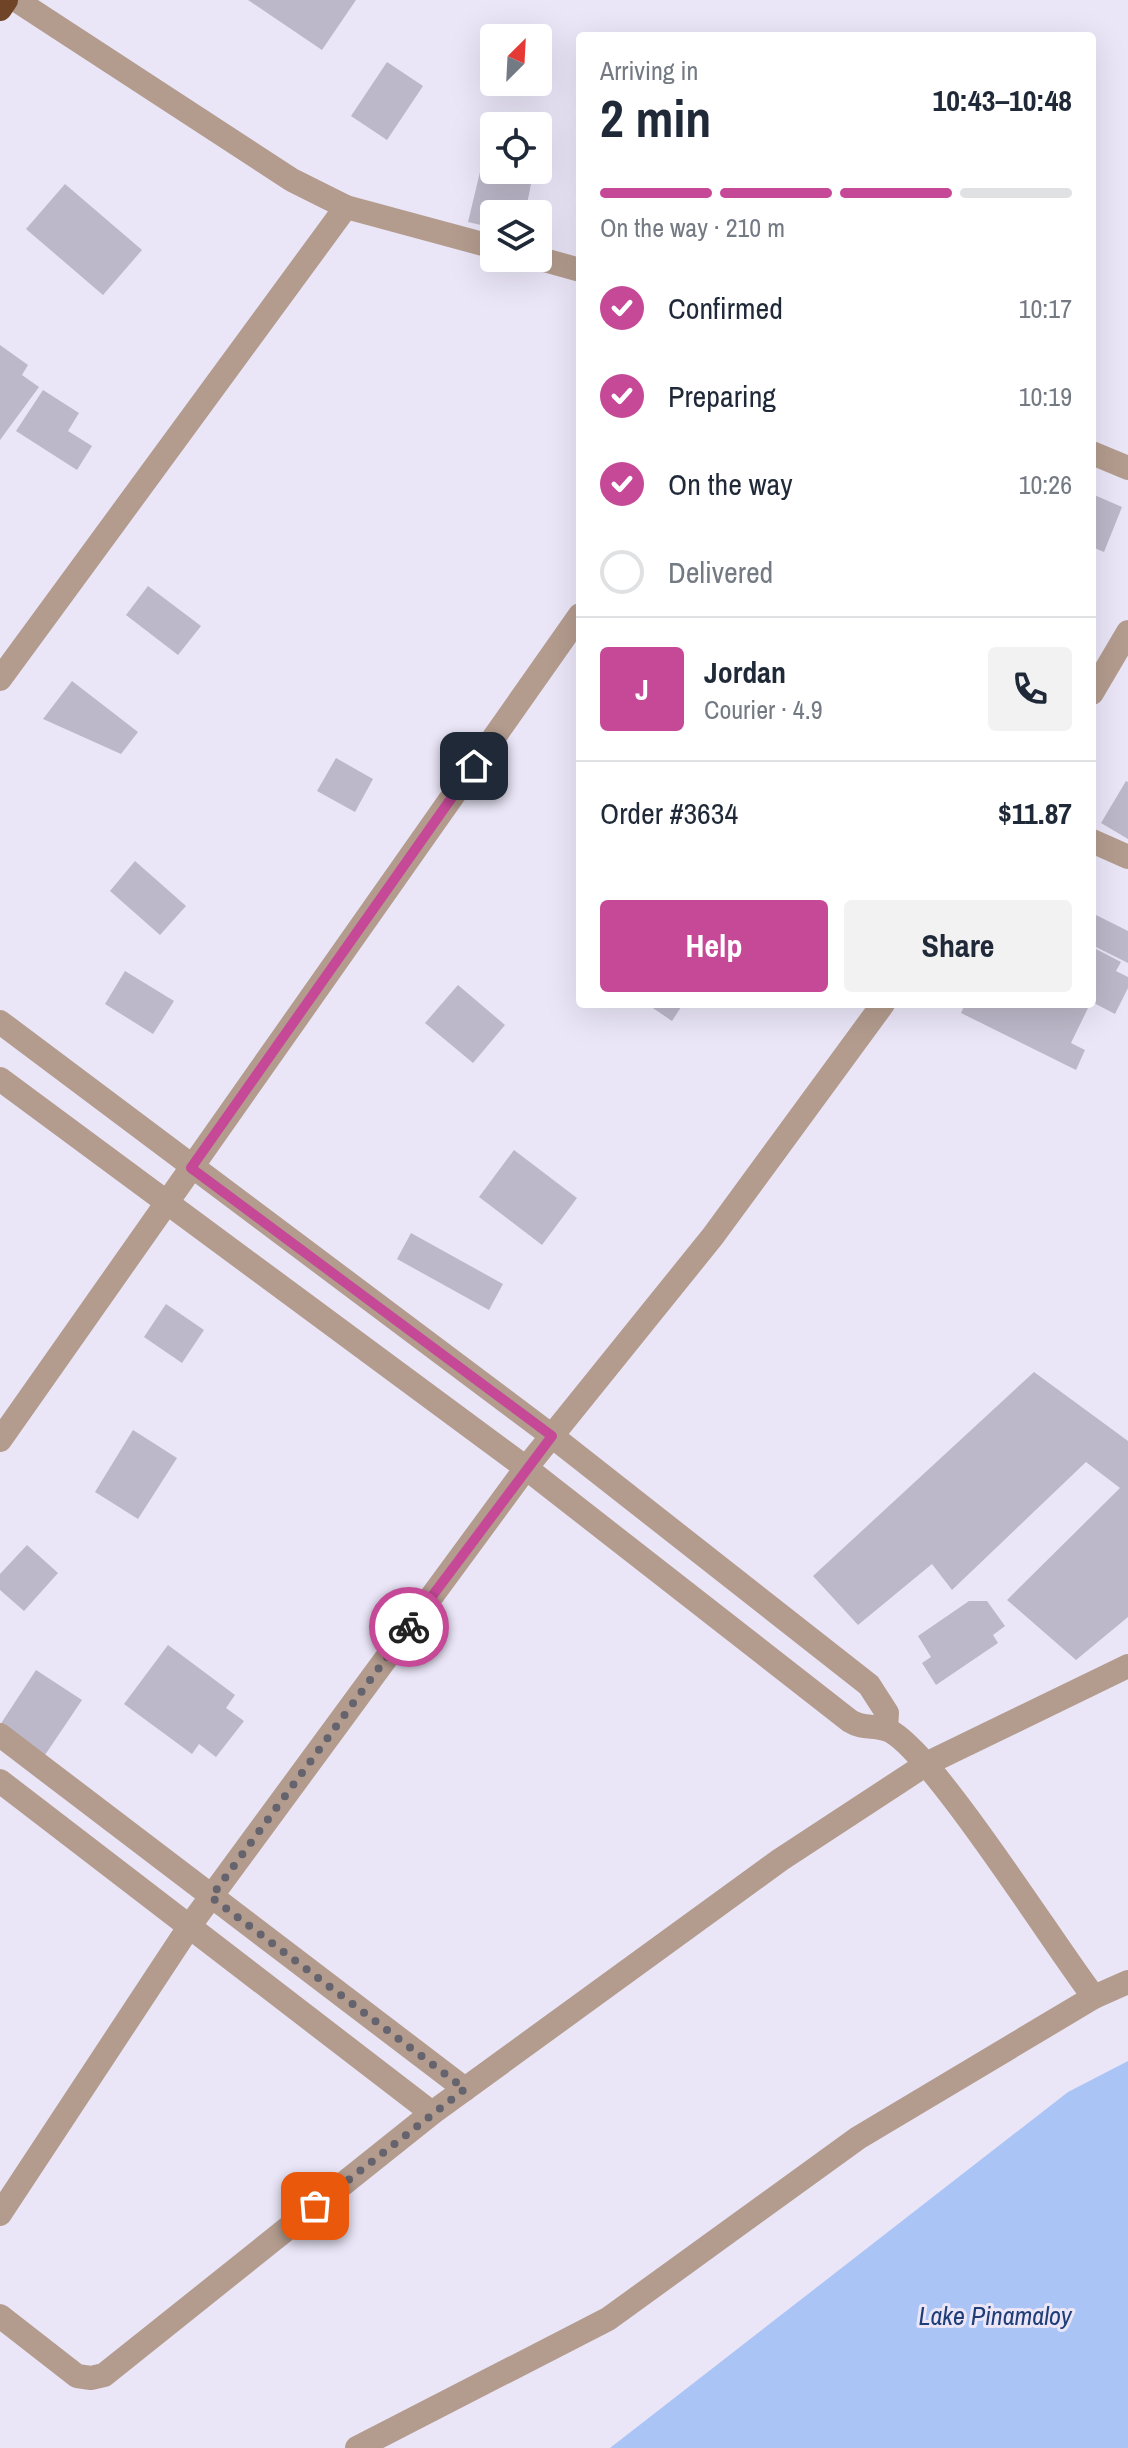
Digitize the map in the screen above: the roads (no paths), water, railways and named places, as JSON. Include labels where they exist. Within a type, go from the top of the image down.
[{"type":"highway","points":[[0,9],[6,0]]},
{"type":"street","points":[[16,0],[292,180],[346,207],[480,243]]},
{"type":"street","points":[[0,679],[346,207]]},
{"type":"street","points":[[552,262],[576,269]]},
{"type":"street","points":[[1096,455],[1128,468]]},
{"type":"street","points":[[0,1440],[576,621]]},
{"type":"street","points":[[1096,686],[1128,632]]},
{"type":"street","points":[[1096,843],[1128,857]]},
{"type":"street","points":[[0,2214],[191,1924],[526,1468],[713,1236],[880,1008]]},
{"type":"street","points":[[0,1022],[552,1436],[869,1685],[887,1713],[886,1729]]},
{"type":"street","points":[[0,1079],[526,1468],[850,1721],[862,1728],[886,1729],[928,1763],[1094,1997]]},
{"type":"street","points":[[0,2316],[77,2376],[91,2378],[104,2375],[432,2113],[780,1860],[928,1763],[1128,1666]]},
{"type":"street","points":[[0,1735],[465,2089]]},
{"type":"street","points":[[0,1781],[191,1924],[432,2113]]},
{"type":"street","points":[[357,2448],[608,2319],[858,2138],[1094,1997],[1128,1982]]},
{"type":"water","name":"Lake Pinamaloy","points":[[1128,2061],[1128,2448],[610,2448],[1068,2092]]}]
